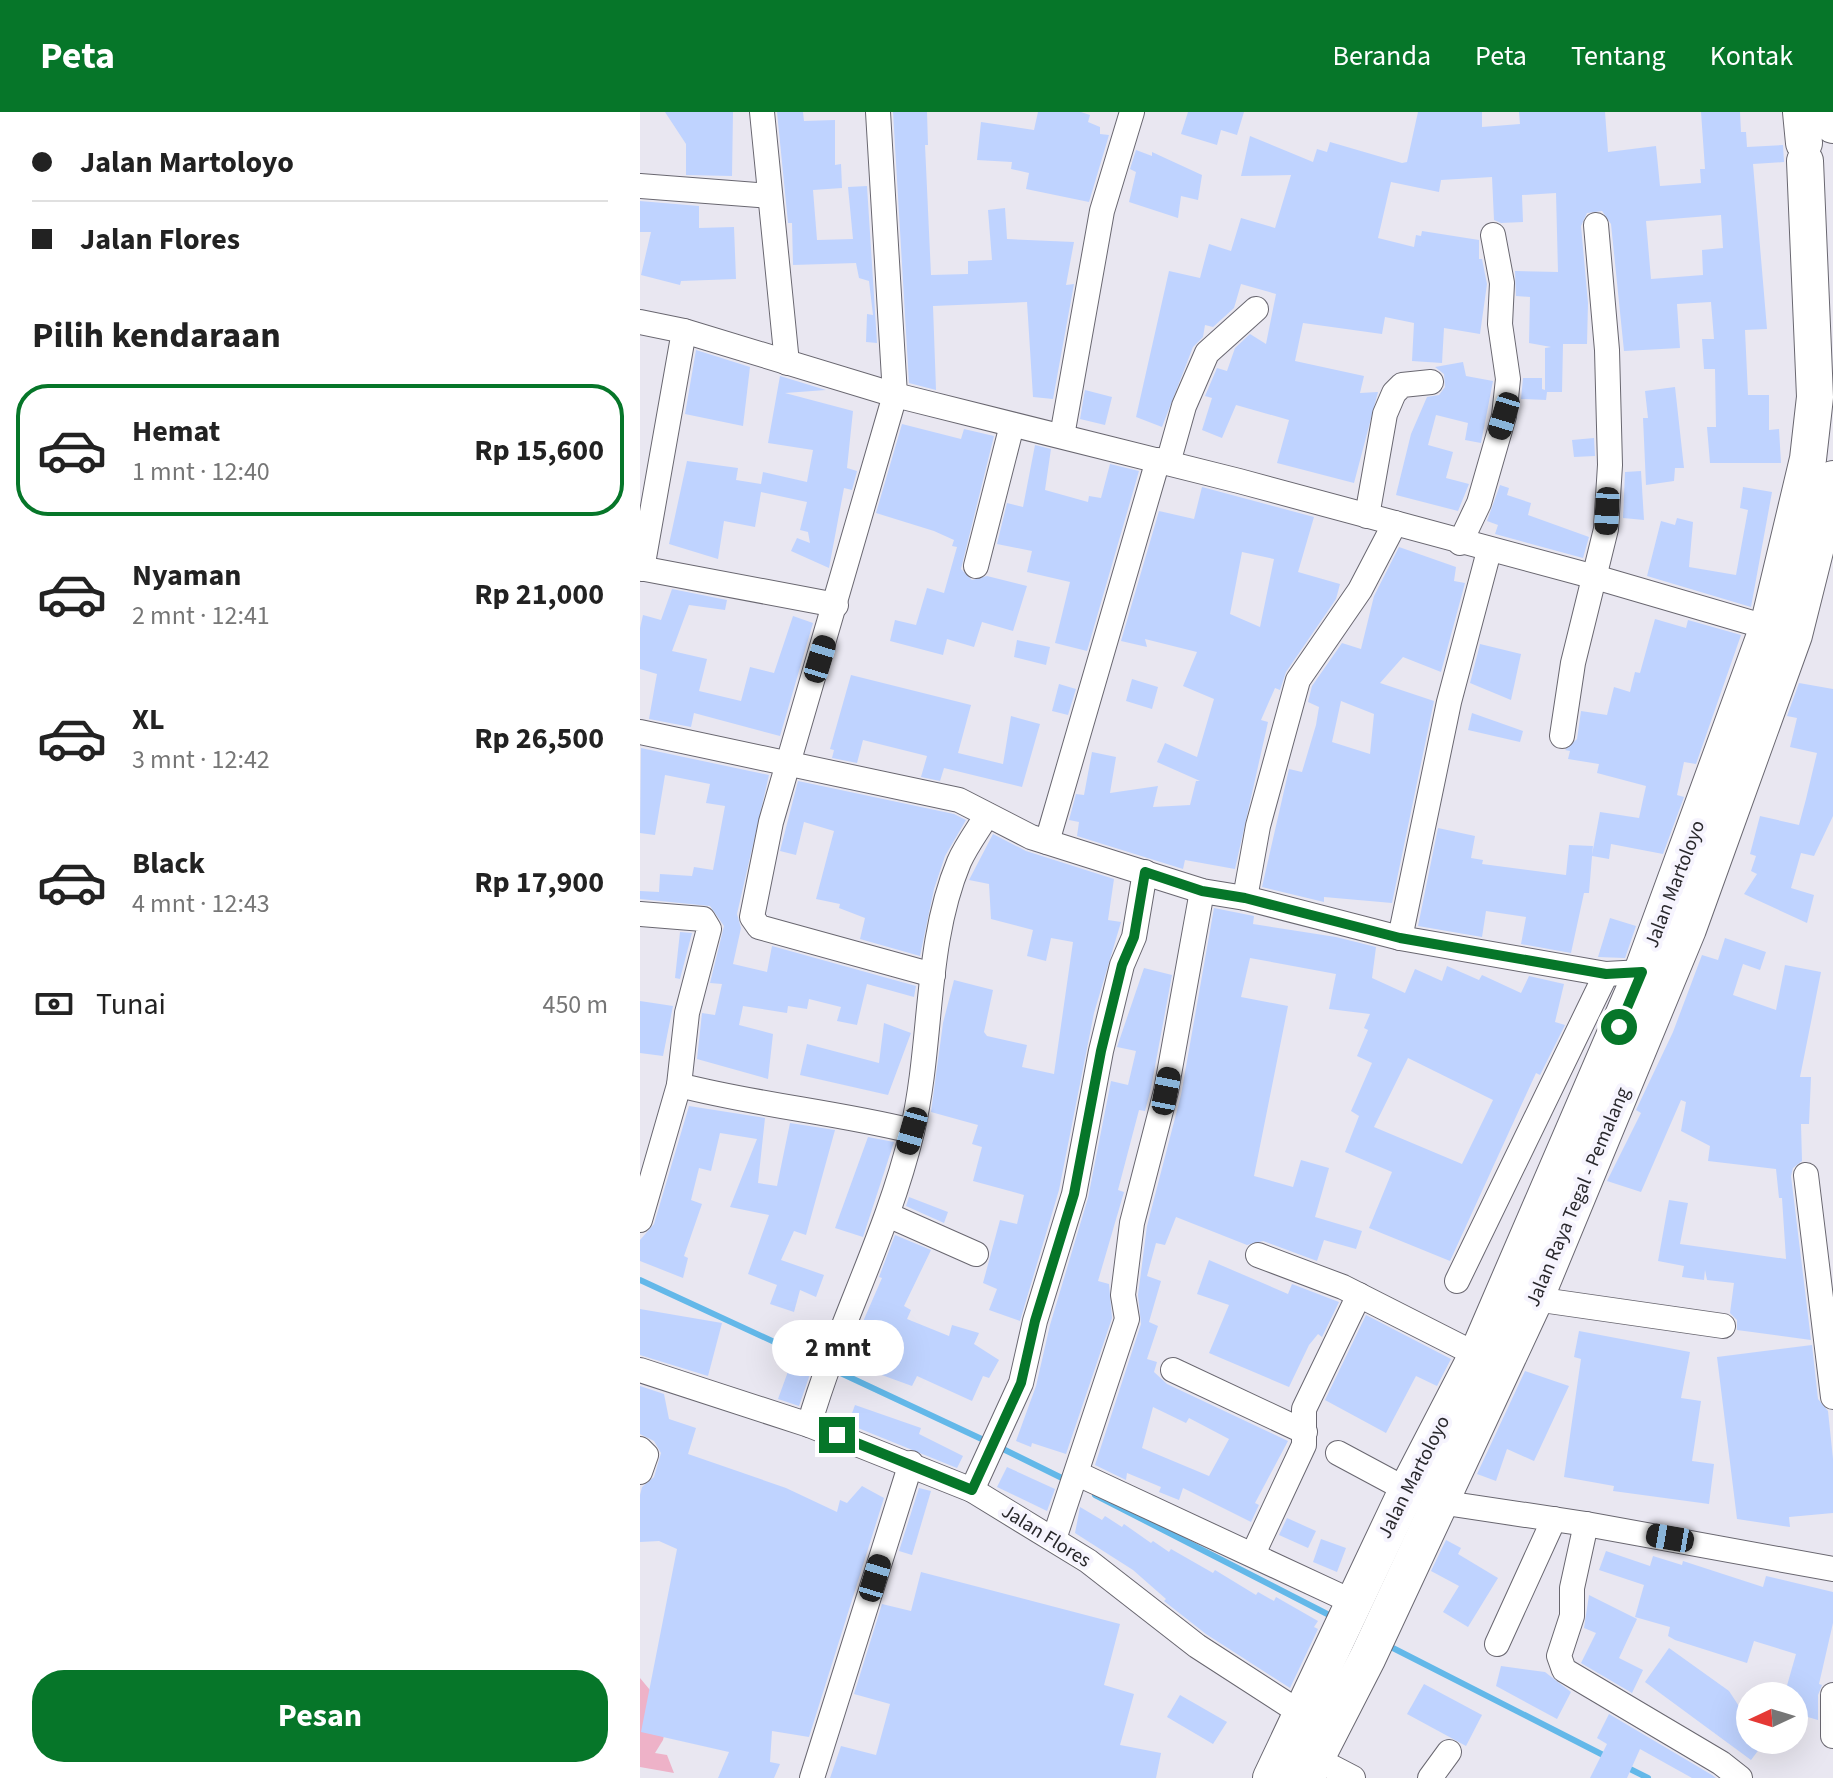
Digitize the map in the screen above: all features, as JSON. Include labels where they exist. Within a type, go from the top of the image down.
[{"type":"highway","points":[[1811,135],[1832,112]]},
{"type":"highway","name":"Jalan Martoloyo","points":[[1352,1604],[1423,1496],[1477,1355],[1642,972],[1781,631],[1824,341],[1811,135]]},
{"type":"highway","name":"Jalan Raya Tegal - Pemalang","points":[[1299,1753],[1352,1652],[1395,1598],[1423,1496],[1535,1299],[1688,929],[1781,631],[1833,479]]},
{"type":"highway","name":"Jalan Raya Tegal - Pemalang","points":[[1352,1604],[1352,1652]]},
{"type":"street","points":[[762,112],[787,363]]},
{"type":"street","points":[[878,112],[895,395],[771,822],[753,923],[933,975]]},
{"type":"street","points":[[1062,436],[1102,211],[1132,112]]},
{"type":"street","points":[[640,186],[770,196]]},
{"type":"street","points":[[1562,736],[1573,663],[1606,529],[1610,465],[1607,350],[1596,225]]},
{"type":"street","points":[[1460,543],[1479,503],[1504,416],[1508,379],[1500,324],[1502,283],[1493,235]]},
{"type":"street","points":[[1047,842],[1163,462],[1184,406],[1207,353],[1256,309]]},
{"type":"street","points":[[640,322],[684,331],[895,395],[1395,523],[1781,631]]},
{"type":"street","points":[[684,331],[641,568],[836,605]]},
{"type":"street","points":[[1367,516],[1388,403],[1402,385],[1431,382]]},
{"type":"street","points":[[976,566],[1012,425]]},
{"type":"street","points":[[1245,898],[1258,826],[1298,680],[1360,590],[1395,523]]},
{"type":"street","points":[[1400,938],[1449,702],[1489,551]]},
{"type":"street","points":[[640,732],[959,800],[1047,842],[1202,891],[1245,898],[1400,938],[1606,974],[1642,972]]},
{"type":"street","points":[[809,1425],[826,1368],[888,1215],[912,1131],[929,1038],[933,975],[944,910],[960,861],[987,815]]},
{"type":"street","points":[[972,1490],[1021,1383],[1035,1321],[1074,1194],[1101,1051],[1122,965],[1134,937],[1145,872]]},
{"type":"street","points":[[1054,1539],[1127,1319],[1123,1295],[1132,1223],[1166,1091],[1202,891]]},
{"type":"street","points":[[640,914],[693,918],[708,923],[707,945],[687,1013],[679,1085],[640,1220]]},
{"type":"street","points":[[1457,1281],[1606,974]]},
{"type":"street","points":[[679,1085],[743,1101],[858,1118],[912,1131]]},
{"type":"street","points":[[1806,1175],[1833,1397]]},
{"type":"street","points":[[888,1215],[976,1254]]},
{"type":"street","points":[[1258,1255],[1359,1295],[1477,1355]]},
{"type":"street","points":[[1253,1554],[1304,1445],[1304,1409],[1359,1295]]},
{"type":"street","points":[[1535,1299],[1723,1326]]},
{"type":"street","name":"Jalan Flores","points":[[640,1370],[809,1425],[911,1463],[972,1490],[1088,1561],[1197,1646],[1299,1753],[1353,1778]]},
{"type":"street","points":[[1173,1370],[1305,1432]]},
{"type":"street","points":[[640,1449],[646,1453],[640,1472]]},
{"type":"street","points":[[1338,1453],[1423,1496],[1833,1569]]},
{"type":"street","points":[[812,1778],[911,1463]]},
{"type":"street","points":[[1074,1486],[1253,1554],[1352,1604]]},
{"type":"street","points":[[1497,1644],[1554,1519]]},
{"type":"street","points":[[1586,1524],[1572,1588],[1572,1616],[1559,1656],[1564,1670],[1721,1763],[1740,1778]]},
{"type":"street","points":[[1833,1695],[1833,1736]]},
{"type":"street","points":[[1430,1778],[1449,1752]]},
{"type":"shaded area","points":[[640,1678],[669,1713],[663,1740],[655,1753],[667,1755],[674,1773],[640,1767]]},
{"type":"building","points":[[665,112],[733,112],[732,176],[686,175],[686,144]]},
{"type":"building","points":[[777,112],[803,112],[804,121],[835,120],[835,165],[841,164],[842,188],[813,190],[817,240],[853,239],[848,187],[867,186],[877,343],[866,342],[867,314],[873,315],[869,281],[859,278],[856,263],[793,265],[792,223],[788,223]]},
{"type":"building","points":[[893,112],[927,112],[928,145],[925,145],[931,275],[968,274],[968,261],[992,260],[988,210],[1005,208],[1007,239],[1074,242],[1066,285],[1074,284],[1053,399],[1033,397],[1027,302],[933,306],[936,390],[909,383]]},
{"type":"building","points":[[1038,112],[1081,112],[1090,115],[1088,122],[1100,127],[1100,134],[1109,135],[1089,202],[1026,189],[1029,173],[1011,169],[1012,162],[977,160],[981,122],[1034,130]]},
{"type":"building","points":[[1188,112],[1244,112],[1237,135],[1221,130],[1217,145],[1181,134]]},
{"type":"building","points":[[1418,112],[1482,112],[1482,127],[1520,124],[1519,112],[1605,112],[1608,152],[1656,146],[1660,186],[1701,183],[1700,169],[1705,169],[1701,112],[1740,112],[1741,132],[1746,132],[1747,147],[1783,145],[1784,162],[1753,164],[1767,329],[1745,330],[1748,395],[1769,395],[1769,430],[1779,429],[1781,463],[1710,463],[1707,427],[1716,427],[1715,369],[1704,369],[1702,339],[1714,339],[1711,302],[1677,304],[1680,348],[1624,351],[1611,224],[1602,211],[1587,213],[1581,226],[1588,303],[1587,344],[1563,344],[1562,392],[1547,392],[1546,400],[1521,399],[1523,378],[1542,378],[1542,389],[1545,390],[1545,348],[1551,347],[1529,343],[1530,297],[1516,296],[1515,271],[1558,272],[1556,193],[1522,195],[1523,222],[1501,223],[1494,220],[1492,177],[1441,180],[1439,192],[1391,182],[1378,238],[1414,247],[1416,235],[1421,236],[1422,231],[1479,240],[1479,259],[1482,259],[1487,284],[1480,334],[1444,328],[1442,363],[1412,361],[1414,323],[1385,317],[1382,334],[1303,323],[1295,361],[1364,376],[1360,393],[1378,392],[1354,483],[1277,463],[1289,420],[1236,405],[1222,438],[1202,430],[1212,398],[1205,396],[1217,368],[1227,371],[1235,348],[1250,334],[1266,344],[1276,294],[1241,284],[1234,308],[1213,327],[1205,325],[1203,337],[1193,347],[1162,427],[1136,417],[1169,271],[1200,278],[1209,244],[1231,251],[1241,218],[1275,228],[1291,175],[1241,176],[1250,136],[1313,162],[1317,149],[1327,152],[1330,142],[1407,162]],"holes":[[[1721,215],[1723,248],[1702,250],[1703,275],[1651,279],[1646,221]]]},
{"type":"building","points":[[1136,150],[1152,156],[1152,152],[1202,175],[1198,200],[1181,196],[1178,218],[1129,202],[1136,172],[1130,169]]},
{"type":"building","points":[[640,201],[699,206],[699,228],[734,227],[736,279],[681,281],[680,285],[641,275],[651,232],[640,232]]},
{"type":"building","points":[[696,350],[750,367],[743,426],[685,414]]},
{"type":"building","points":[[1463,362],[1466,376],[1493,381],[1481,443],[1465,440],[1468,423],[1436,415],[1428,445],[1453,452],[1446,478],[1469,484],[1458,511],[1396,495],[1411,434],[1427,397],[1439,395],[1445,387],[1444,374],[1435,367]]},
{"type":"building","points":[[780,376],[826,390],[785,393],[853,411],[847,468],[857,471],[852,490],[844,488],[829,568],[791,551],[797,538],[810,543],[808,532],[800,530],[807,502],[761,492],[755,527],[724,521],[718,559],[669,544],[687,461],[738,468],[736,480],[761,484],[763,472],[807,482],[813,450],[768,443]]},
{"type":"building","points":[[1675,387],[1684,468],[1675,468],[1674,481],[1646,485],[1643,418],[1648,418],[1645,391]]},
{"type":"building","points":[[1085,390],[1112,397],[1105,425],[1080,419]]},
{"type":"building","points":[[902,424],[961,439],[964,429],[994,436],[961,569],[972,580],[987,576],[1027,586],[1013,631],[982,622],[974,647],[947,639],[943,655],[890,641],[895,620],[916,625],[927,588],[944,593],[957,547],[952,546],[954,540],[934,531],[876,513]]},
{"type":"building","points":[[1594,438],[1595,456],[1574,457],[1572,440]]},
{"type":"building","points":[[1035,445],[1051,449],[1045,490],[1088,502],[1089,496],[1101,498],[1110,464],[1139,471],[1087,651],[1055,643],[1070,582],[1027,572],[1032,551],[997,544],[1007,503],[1023,507]]},
{"type":"building","points":[[1641,471],[1644,520],[1623,518],[1625,472]]},
{"type":"building","points":[[1500,485],[1509,488],[1507,495],[1531,503],[1528,515],[1589,537],[1583,558],[1495,534],[1498,525],[1487,521]]},
{"type":"building","points":[[1202,487],[1314,517],[1298,572],[1340,584],[1336,599],[1286,672],[1280,690],[1275,688],[1261,720],[1268,722],[1235,869],[1185,860],[1183,869],[1077,836],[1079,822],[1069,820],[1076,794],[1084,795],[1092,752],[1116,757],[1110,793],[1158,786],[1153,807],[1190,805],[1196,781],[1200,781],[1157,762],[1165,743],[1197,757],[1214,699],[1183,686],[1197,652],[1145,639],[1147,647],[1121,641],[1159,511],[1194,519]],"holes":[[[1242,552],[1274,559],[1260,627],[1230,614]]]},
{"type":"building","points":[[1743,487],[1772,492],[1751,607],[1647,576],[1661,521],[1675,525],[1677,518],[1693,522],[1689,567],[1736,575],[1748,510],[1740,508]]},
{"type":"building","points":[[1399,547],[1456,567],[1454,581],[1465,583],[1441,672],[1403,657],[1380,683],[1434,701],[1392,903],[1324,897],[1324,902],[1262,887],[1289,769],[1302,772],[1316,725],[1319,707],[1308,702],[1312,686],[1342,643],[1361,649],[1374,596]],"holes":[[[1341,701],[1374,714],[1370,754],[1332,742]]]},
{"type":"building","points":[[672,589],[727,600],[725,610],[689,605],[672,651],[707,659],[699,691],[741,701],[750,667],[774,673],[793,616],[813,623],[780,736],[694,713],[691,727],[649,719],[657,674],[640,669],[640,628],[643,615],[661,620]]},
{"type":"building","points":[[1655,619],[1686,628],[1688,620],[1741,635],[1696,764],[1684,762],[1677,795],[1684,797],[1663,854],[1611,844],[1609,859],[1592,856],[1589,893],[1584,893],[1571,953],[1521,944],[1526,917],[1486,911],[1482,937],[1418,926],[1438,828],[1475,836],[1471,858],[1483,860],[1482,864],[1566,875],[1569,845],[1593,846],[1592,855],[1600,812],[1639,818],[1646,786],[1597,773],[1599,764],[1568,759],[1570,751],[1565,750],[1577,739],[1581,711],[1607,715],[1614,687],[1630,692],[1635,672],[1640,673]]},
{"type":"building","points":[[1017,640],[1050,647],[1046,665],[1014,657]]},
{"type":"building","points":[[1480,644],[1521,654],[1511,700],[1470,683]]},
{"type":"building","points":[[851,675],[971,705],[958,753],[1003,764],[1011,716],[1040,724],[1022,787],[944,768],[940,781],[921,777],[927,756],[863,740],[857,763],[832,758],[834,750],[830,749]]},
{"type":"building","points":[[1132,679],[1158,687],[1152,709],[1126,701]]},
{"type":"building","points":[[1799,683],[1833,689],[1833,816],[1814,856],[1801,853],[1791,888],[1814,895],[1807,923],[1744,894],[1757,874],[1751,871],[1756,856],[1750,854],[1760,816],[1799,825],[1806,799],[1817,753],[1790,747],[1797,718],[1787,716]]},
{"type":"building","points":[[1059,684],[1076,689],[1068,715],[1052,711]]},
{"type":"building","points":[[1472,713],[1523,731],[1520,742],[1468,730]]},
{"type":"building","points":[[641,748],[769,775],[737,914],[741,928],[733,964],[767,972],[772,946],[916,986],[914,997],[867,984],[857,1025],[837,1021],[841,1007],[809,999],[807,1009],[788,1006],[787,1013],[743,1006],[739,1025],[773,1034],[768,1079],[697,1059],[702,1013],[715,1015],[722,984],[710,983],[724,926],[710,906],[640,899],[640,891],[659,892],[660,874],[692,876],[694,867],[713,870],[725,806],[706,803],[710,784],[665,775],[655,835],[640,833]]},
{"type":"building","points":[[798,781],[954,814],[966,820],[945,856],[934,889],[920,956],[860,939],[865,918],[839,908],[840,904],[816,899],[834,831],[804,822],[796,855],[780,851]]},
{"type":"building","points":[[993,834],[1026,851],[1114,879],[1108,920],[1121,922],[1094,1013],[1059,1190],[1020,1321],[989,1310],[997,1289],[983,1283],[1000,1220],[1017,1224],[1024,1195],[973,1181],[982,1147],[972,1144],[978,1125],[931,1112],[943,1023],[954,980],[993,990],[984,1032],[987,1036],[1027,1045],[1022,1067],[1054,1074],[1073,942],[1051,938],[1046,961],[1027,956],[1033,930],[991,919],[989,884],[969,880]]},
{"type":"building","points":[[1214,908],[1254,916],[1253,924],[1336,937],[1376,947],[1372,978],[1405,993],[1415,969],[1442,981],[1447,966],[1479,980],[1482,975],[1521,993],[1529,976],[1564,984],[1555,1022],[1565,1025],[1540,1075],[1536,1073],[1450,1261],[1369,1228],[1392,1172],[1345,1152],[1359,1116],[1351,1111],[1372,1063],[1357,1056],[1368,1030],[1364,1028],[1370,1014],[1329,1009],[1336,974],[1250,958],[1241,997],[1288,1006],[1254,1176],[1293,1187],[1301,1160],[1329,1168],[1315,1217],[1362,1231],[1356,1249],[1324,1240],[1317,1261],[1263,1241],[1247,1245],[1176,1217],[1165,1245],[1156,1243],[1147,1276],[1161,1281],[1149,1322],[1158,1326],[1147,1359],[1157,1362],[1154,1372],[1167,1384],[1288,1441],[1255,1503],[1259,1505],[1251,1522],[1183,1488],[1179,1500],[1159,1492],[1161,1487],[1127,1473],[1126,1480],[1095,1465],[1141,1324],[1138,1295],[1147,1226],[1181,1095]],"holes":[[[1408,1058],[1493,1100],[1462,1164],[1374,1127]],[[1153,1407],[1186,1423],[1189,1418],[1229,1439],[1209,1476],[1142,1448]]]},
{"type":"building","points":[[1610,918],[1636,926],[1625,958],[1598,957]]},
{"type":"building","points":[[680,932],[692,933],[680,979],[675,978]]},
{"type":"building","points":[[1725,938],[1766,952],[1760,970],[1743,964],[1733,995],[1776,1010],[1785,965],[1821,972],[1800,1077],[1811,1077],[1809,1124],[1801,1124],[1802,1161],[1793,1168],[1791,1176],[1811,1340],[1737,1330],[1737,1320],[1730,1313],[1734,1283],[1707,1280],[1705,1270],[1704,1280],[1682,1277],[1684,1266],[1658,1261],[1669,1200],[1688,1203],[1680,1244],[1786,1259],[1782,1198],[1779,1198],[1776,1169],[1708,1161],[1710,1146],[1681,1131],[1686,1102],[1681,1100],[1641,1192],[1607,1181],[1641,1113],[1636,1110],[1673,1032],[1702,955],[1718,960]]},
{"type":"building","points":[[1144,968],[1172,975],[1151,1088],[1145,1111],[1139,1110],[1118,1190],[1124,1192],[1098,1281],[1109,1284],[1112,1318],[1066,1454],[1016,1441],[1036,1386],[1050,1325],[1088,1198],[1111,1081],[1128,1085],[1136,1051],[1117,1047]]},
{"type":"building","points":[[640,1001],[673,1006],[663,1056],[640,1053]]},
{"type":"building","points":[[884,1023],[911,1033],[888,1095],[800,1075],[807,1044],[879,1063]]},
{"type":"building","points":[[689,1106],[765,1118],[758,1183],[777,1186],[790,1123],[835,1130],[806,1235],[794,1231],[781,1260],[824,1275],[816,1297],[800,1290],[794,1312],[770,1304],[777,1285],[748,1274],[769,1215],[730,1207],[757,1139],[720,1133],[711,1171],[699,1168],[691,1200],[702,1204],[684,1256],[688,1258],[683,1278],[640,1261],[640,1240],[654,1224]]},
{"type":"building","points":[[868,1137],[894,1142],[863,1237],[835,1228]]},
{"type":"building","points":[[909,1197],[948,1212],[944,1223],[906,1206]]},
{"type":"building","points":[[895,1235],[931,1250],[904,1306],[911,1310],[907,1319],[949,1336],[952,1325],[979,1333],[974,1344],[999,1360],[989,1378],[983,1376],[972,1401],[917,1376],[912,1386],[879,1374],[848,1356],[882,1278],[879,1277]]},
{"type":"building","points":[[1209,1260],[1288,1294],[1292,1284],[1339,1302],[1322,1337],[1318,1334],[1309,1345],[1289,1387],[1209,1353],[1229,1305],[1197,1294]]},
{"type":"building","points":[[640,1309],[722,1323],[708,1376],[640,1355]]},
{"type":"building","points":[[1366,1315],[1451,1359],[1437,1386],[1416,1376],[1386,1433],[1325,1400]]},
{"type":"building","points":[[1579,1331],[1690,1352],[1681,1398],[1701,1401],[1692,1461],[1714,1464],[1709,1504],[1613,1491],[1614,1486],[1564,1477],[1581,1359],[1574,1357]]},
{"type":"building","points":[[1812,1345],[1818,1399],[1828,1411],[1833,1459],[1833,1513],[1789,1517],[1790,1527],[1737,1519],[1717,1357]]},
{"type":"building","points":[[790,1366],[810,1374],[799,1406],[778,1399]]},
{"type":"building","points":[[1525,1371],[1569,1386],[1534,1461],[1507,1449],[1496,1481],[1477,1474]]},
{"type":"building","points":[[640,1386],[664,1394],[669,1419],[696,1428],[688,1454],[786,1488],[837,1512],[840,1500],[847,1503],[862,1486],[884,1498],[809,1737],[772,1731],[770,1762],[780,1764],[774,1778],[718,1778],[729,1752],[641,1732],[677,1549],[659,1541],[640,1542],[640,1495],[642,1487],[654,1477],[661,1453],[654,1441],[640,1434]]},
{"type":"building","points":[[855,1405],[921,1428],[919,1434],[963,1456],[957,1468],[848,1424]]},
{"type":"building","points":[[1007,1467],[1055,1489],[1047,1511],[997,1487]]},
{"type":"building","points":[[919,1488],[931,1491],[912,1555],[899,1551]]},
{"type":"building","points":[[1080,1507],[1102,1520],[1105,1516],[1122,1527],[1124,1524],[1169,1552],[1171,1549],[1213,1573],[1215,1570],[1256,1595],[1258,1592],[1274,1601],[1276,1597],[1318,1621],[1314,1627],[1318,1629],[1290,1688],[1206,1634],[1164,1601],[1166,1599],[1133,1570],[1075,1533]]},
{"type":"building","points":[[1287,1518],[1316,1531],[1308,1548],[1279,1535]]},
{"type":"building","points":[[1321,1539],[1346,1548],[1337,1572],[1313,1562]]},
{"type":"building","points":[[1446,1540],[1461,1548],[1458,1554],[1498,1578],[1468,1627],[1443,1612],[1459,1586],[1431,1571]]},
{"type":"building","points":[[1606,1551],[1650,1566],[1653,1556],[1682,1565],[1683,1561],[1763,1587],[1766,1576],[1833,1592],[1833,1623],[1819,1684],[1822,1685],[1818,1695],[1818,1720],[1808,1717],[1808,1682],[1788,1682],[1796,1654],[1754,1641],[1747,1663],[1675,1640],[1668,1636],[1670,1627],[1635,1617],[1644,1585],[1599,1570]]},
{"type":"building","points":[[921,1572],[1120,1624],[1104,1685],[1134,1694],[1120,1745],[1161,1753],[1156,1778],[830,1778],[841,1746],[876,1755],[890,1704],[854,1694],[882,1604],[911,1611]]},
{"type":"building","points":[[1589,1595],[1637,1619],[1619,1658],[1643,1670],[1632,1693],[1581,1663],[1596,1633],[1584,1628]]},
{"type":"building","points":[[1669,1648],[1729,1691],[1736,1702],[1736,1749],[1645,1682]]},
{"type":"building","points":[[1501,1666],[1545,1672],[1571,1692],[1557,1719],[1496,1686]]},
{"type":"building","points":[[1424,1684],[1482,1715],[1466,1746],[1407,1714]]},
{"type":"building","points":[[1180,1695],[1227,1722],[1213,1744],[1167,1717]]},
{"type":"building","points":[[1609,1714],[1716,1778],[1692,1778],[1640,1749],[1627,1778],[1590,1778],[1607,1744],[1597,1738]]},
{"type":"waterway","points":[[640,1280],[822,1364]]},
{"type":"waterway","points":[[832,1369],[988,1442]]},
{"type":"waterway","points":[[999,1447],[1068,1481]]},
{"type":"waterway","points":[[1095,1495],[1335,1618]]},
{"type":"waterway","points":[[1387,1645],[1609,1758]]},
{"type":"waterway","points":[[1626,1767],[1648,1778]]},
{"type":"route","points":[[837,1435],[972,1490],[1021,1383],[1035,1321],[1074,1194],[1101,1051],[1122,965],[1134,937],[1145,872],[1202,891],[1245,898],[1400,938],[1606,974],[1642,972],[1619,1027]]}]
